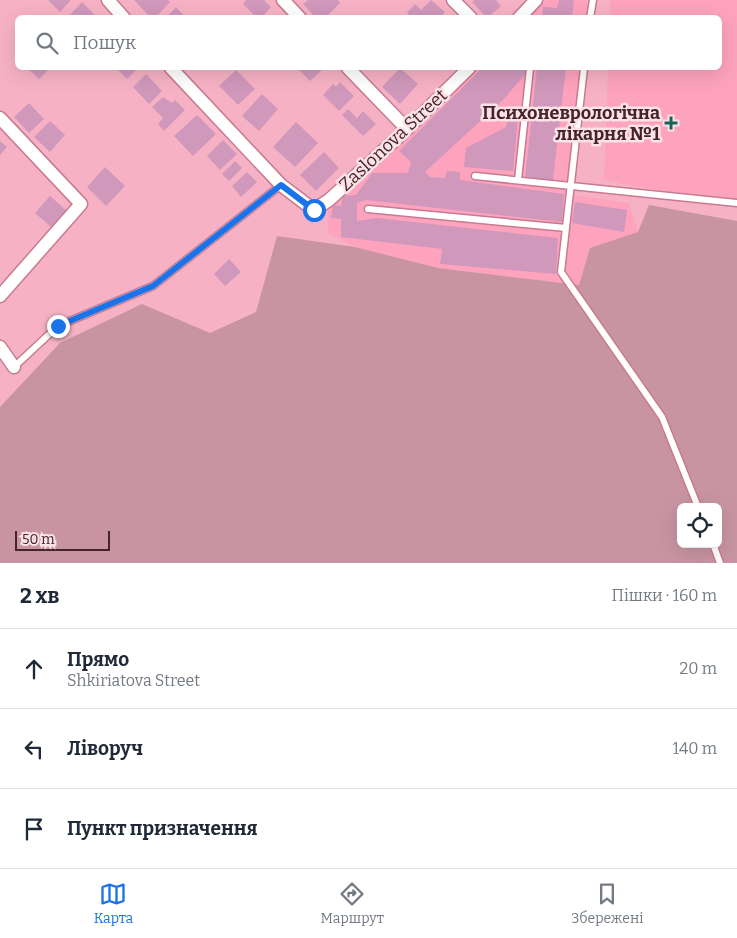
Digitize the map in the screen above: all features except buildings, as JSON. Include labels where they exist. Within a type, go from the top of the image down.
[{"type":"street","points":[[108,0],[121,15]]},
{"type":"street","points":[[283,0],[297,15]]},
{"type":"street","points":[[453,0],[468,15]]},
{"type":"street","points":[[521,15],[536,0]]},
{"type":"street","points":[[173,70],[281,185]]},
{"type":"street","points":[[350,70],[407,129]]},
{"type":"street","name":"Zaslonova Street","points":[[281,185],[314,210],[329,200],[407,129],[467,70]]},
{"type":"street","points":[[0,118],[81,204],[0,296]]},
{"type":"street","points":[[0,347],[14,367]]},
{"type":"lane","points":[[590,15],[593,0]]},
{"type":"lane","points":[[518,180],[530,70]]},
{"type":"lane","points":[[584,70],[560,272],[662,417],[696,503]]},
{"type":"lane","points":[[475,176],[737,203]]},
{"type":"lane","points":[[14,367],[58,326],[153,286],[281,185]]},
{"type":"lane","points":[[368,209],[566,228]]},
{"type":"lane","points":[[714,548],[720,563]]},
{"type":"shaded area","points":[[545,0],[586,0],[588,6],[587,15],[530,15]]},
{"type":"shaded area","name":"Психоневрологічна лікарня №1","points":[[610,0],[737,0],[737,203],[622,184],[604,179],[608,70],[722,70],[722,15],[610,15]]},
{"type":"shaded area","points":[[476,70],[581,70],[567,194],[629,203],[638,232],[590,248],[579,285],[438,268],[355,247],[328,233],[328,207],[348,185],[389,156]]},
{"type":"shaded area","points":[[649,205],[737,221],[737,563],[0,563],[0,407],[60,343],[142,304],[210,333],[256,312],[277,236],[355,247],[438,268],[579,285],[590,248],[638,232]]},
{"type":"place","name":"Психоневрологічна лікарня №1","points":[[671,123]]},
{"type":"route","points":[[58,326],[153,286],[281,185],[314,210]]}]
